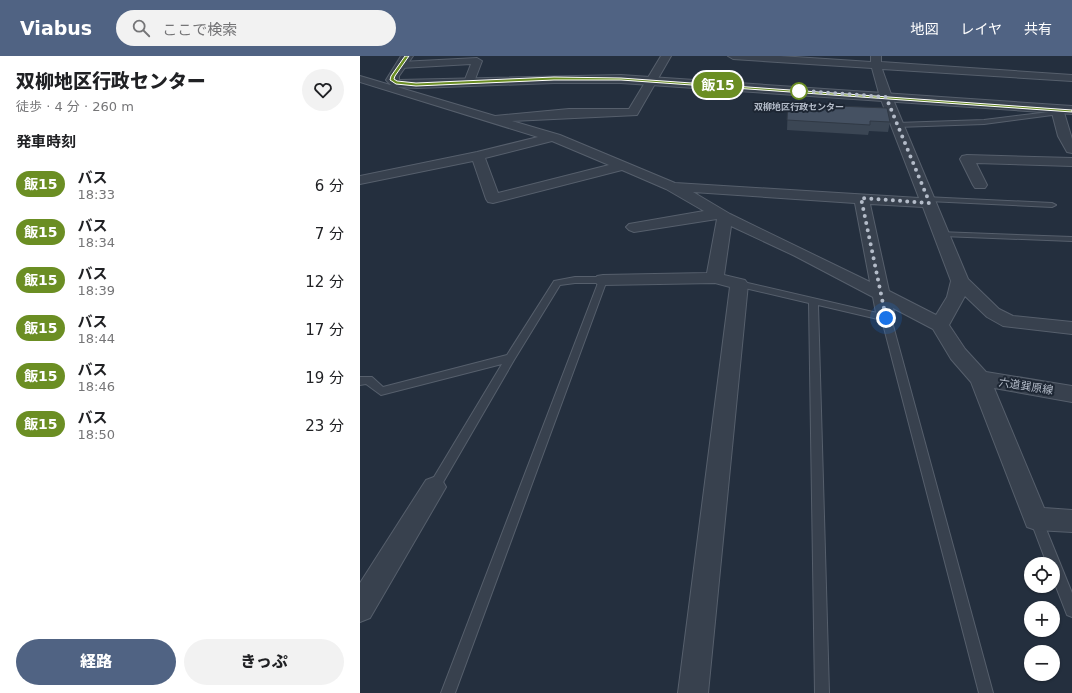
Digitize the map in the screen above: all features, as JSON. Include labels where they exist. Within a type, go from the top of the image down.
[{"type":"street","points":[[490,119],[514,116],[633,112],[666,56]]},
{"type":"street","points":[[732,56],[876,61],[1072,78]]},
{"type":"street","points":[[469,82],[477,61],[404,60],[393,76],[392,80],[396,83],[406,84],[469,82],[586,78],[652,80],[1057,111],[1072,110]]},
{"type":"street","points":[[876,61],[886,97],[960,281],[993,313],[1008,322],[1072,328]]},
{"type":"street","points":[[360,80],[553,137],[671,186],[722,215],[801,253],[881,296],[940,325],[949,343],[966,366],[980,378],[1036,519],[1072,521]]},
{"type":"street","points":[[1057,111],[1070,142]]},
{"type":"street","points":[[360,180],[478,156],[553,137]]},
{"type":"street","points":[[478,156],[493,199],[622,166]]},
{"type":"street","points":[[980,185],[967,159],[1072,162]]},
{"type":"street","points":[[671,186],[928,201]]},
{"type":"street","points":[[861,198],[886,318]]},
{"type":"street","points":[[634,227],[722,215]]},
{"type":"street","points":[[715,278],[722,215]]},
{"type":"street","points":[[603,280],[715,278],[739,284],[693,693]]},
{"type":"street","points":[[940,325],[956,297],[960,281]]},
{"type":"street","name":"六道巽原線","points":[[980,378],[1072,394]]},
{"type":"street","points":[[360,608],[434,487]]},
{"type":"lane","points":[[897,125],[984,122],[1057,111]]},
{"type":"lane","points":[[928,201],[1052,205]]},
{"type":"lane","points":[[942,234],[1072,239]]},
{"type":"lane","points":[[434,487],[510,358],[557,283],[575,280],[603,280],[448,693]]},
{"type":"lane","points":[[739,284],[886,318],[986,693]]},
{"type":"lane","points":[[813,301],[822,693]]},
{"type":"lane","points":[[360,381],[368,380],[381,391],[510,358]]},
{"type":"lane","points":[[1036,519],[1072,610]]},
{"type":"building","points":[[788,104],[887,108],[890,122],[870,121],[870,125],[787,120]]},
{"type":"bus line","name":"飯15","points":[[407,56],[393,76],[392,80],[396,83],[416,84],[586,78],[652,80],[1072,110]]},
{"type":"place","name":"双柳地区行政センター","points":[[799,91]]},
{"type":"route","points":[[799,91],[792,90],[886,97],[928,199],[929,203],[861,198],[886,318]]}]
